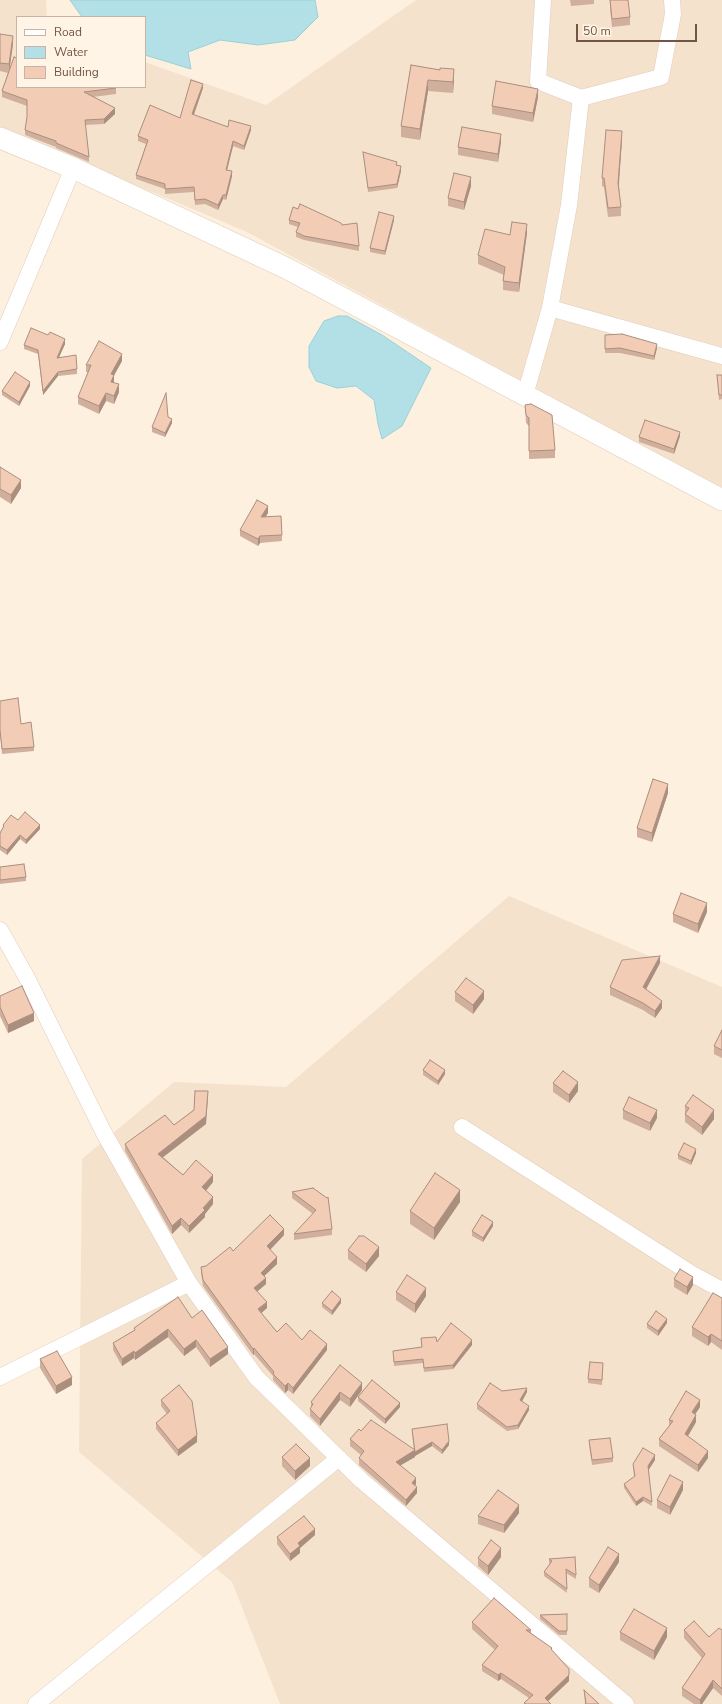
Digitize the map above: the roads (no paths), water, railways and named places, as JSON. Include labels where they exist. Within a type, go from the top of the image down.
[{"type":"street","points":[[543,0],[538,81],[581,98],[661,77],[673,14],[672,0]]},
{"type":"street","points":[[525,395],[550,308],[569,205],[581,98]]},
{"type":"street","points":[[0,138],[72,168],[286,268],[722,500]]},
{"type":"street","points":[[0,342],[72,168]]},
{"type":"street","points":[[550,308],[722,356]]},
{"type":"street","points":[[0,930],[27,978],[104,1133],[189,1283],[256,1377],[361,1480],[626,1704]]},
{"type":"street","points":[[462,1128],[692,1274],[722,1290]]},
{"type":"street","points":[[0,1377],[189,1283]]},
{"type":"street","points":[[36,1704],[339,1458]]},
{"type":"water","points":[[70,0],[315,0],[318,17],[295,40],[258,45],[220,40],[188,52],[191,69],[146,55],[146,16],[81,16]]},
{"type":"water","points":[[338,316],[347,316],[382,335],[431,368],[402,426],[382,439],[374,400],[356,386],[337,388],[316,381],[309,367],[309,346],[324,321]]}]
